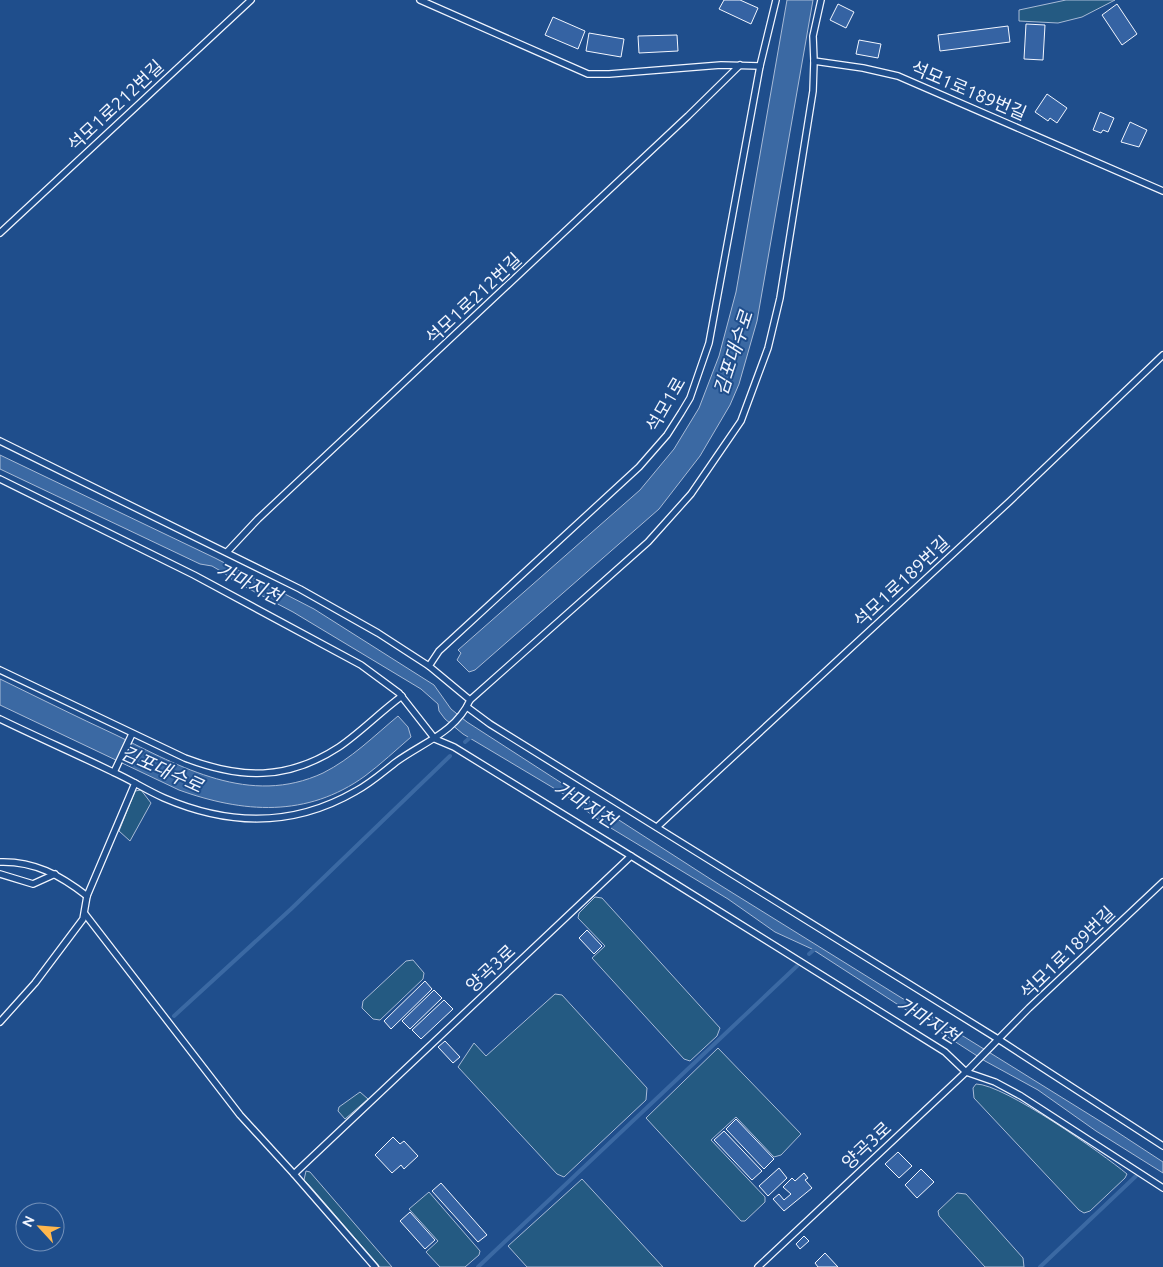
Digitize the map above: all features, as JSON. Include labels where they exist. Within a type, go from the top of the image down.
[{"type":"lane","name":"석모1로212번길","points":[[0,233],[251,0]]},
{"type":"lane","points":[[420,0],[588,74],[609,74],[691,66],[760,66]]},
{"type":"lane","name":"석모1로","points":[[429,666],[447,642],[639,467],[667,436],[682,413],[700,371],[714,324],[760,66],[776,0]]},
{"type":"lane","points":[[0,719],[115,770],[166,799],[220,815],[259,820],[286,818],[339,800],[356,792],[412,751],[441,734],[466,709],[470,700],[648,542],[691,494],[744,416],[768,348],[780,298],[813,91],[813,36],[821,0]]},
{"type":"lane","name":"석모1로189번길","points":[[814,61],[863,68],[898,76],[1163,192]]},
{"type":"lane","name":"석모1로212번길","points":[[227,552],[258,519],[740,65]]},
{"type":"lane","name":"석모1로189번길","points":[[657,827],[1009,502],[1163,355]]},
{"type":"lane","points":[[0,441],[227,552],[349,616],[429,666],[470,700]]},
{"type":"lane","points":[[0,480],[194,575],[323,643],[368,670],[402,696],[435,738],[454,747],[631,856],[945,1052],[967,1070],[1021,1096],[1163,1188]]},
{"type":"lane","points":[[0,670],[131,737],[216,769],[240,774],[269,774],[295,768],[325,756],[350,739],[402,696]]},
{"type":"lane","points":[[466,709],[998,1039],[1163,1146]]},
{"type":"lane","points":[[115,770],[131,737]]},
{"type":"lane","points":[[0,1022],[35,983],[85,914],[87,896],[135,783]]},
{"type":"lane","name":"양곡3로","points":[[294,1174],[631,856]]},
{"type":"lane","points":[[0,862],[18,861],[36,865],[55,874],[87,896]]},
{"type":"lane","points":[[0,874],[33,884],[55,874]]},
{"type":"lane","name":"석모1로189번길","points":[[993,1044],[1163,882]]},
{"type":"lane","points":[[85,914],[234,1108],[375,1267]]},
{"type":"lane","name":"양곡3로","points":[[758,1267],[993,1044]]},
{"type":"shaded area","points":[[1066,0],[1115,0],[1082,17],[1058,23],[1019,21],[1019,10]]},
{"type":"shaded area","points":[[141,790],[151,803],[130,841],[119,831],[135,791]]},
{"type":"shaded area","points":[[595,897],[602,898],[720,1028],[717,1036],[690,1061],[684,1059],[592,958],[605,946],[578,918],[579,913]]},
{"type":"shaded area","points":[[413,960],[424,973],[423,979],[380,1020],[373,1019],[362,1008],[363,1001],[406,961]]},
{"type":"shaded area","points":[[555,994],[562,995],[647,1088],[646,1100],[564,1177],[557,1174],[458,1067],[474,1043],[486,1056]]},
{"type":"shaded area","points":[[718,1048],[801,1134],[781,1155],[774,1157],[736,1117],[711,1140],[765,1197],[765,1202],[745,1221],[741,1221],[646,1118]]},
{"type":"shaded area","points":[[976,1084],[990,1087],[1030,1107],[1115,1164],[1127,1174],[1125,1178],[1090,1211],[1084,1213],[1079,1210],[974,1098],[973,1088]]},
{"type":"shaded area","points":[[360,1092],[368,1099],[345,1119],[338,1111],[339,1107]]},
{"type":"shaded area","points":[[306,1171],[310,1172],[392,1267],[380,1267],[304,1180]]},
{"type":"shaded area","points":[[582,1179],[663,1267],[527,1267],[508,1246]]},
{"type":"shaded area","points":[[429,1192],[480,1251],[479,1255],[465,1267],[440,1267],[426,1252],[438,1241],[409,1209]]},
{"type":"shaded area","points":[[957,1193],[966,1194],[1023,1258],[1024,1267],[985,1267],[939,1216],[938,1211]]},
{"type":"water","name":"김포대수로","points":[[787,0],[813,0],[757,321],[739,384],[730,405],[700,456],[659,509],[475,670],[469,672],[457,660],[461,653],[458,650],[640,490],[674,449],[699,408],[719,356],[736,292]]},
{"type":"water","points":[[0,455],[215,558],[314,609],[434,685],[451,709],[467,722],[715,882],[1111,1128],[1163,1162],[1163,1173],[1096,1131],[1038,1090],[985,1061],[812,949],[775,932],[728,899],[601,822],[567,796],[463,734],[445,719],[439,711],[438,704],[421,689],[293,612],[234,581],[212,566],[200,564],[0,469]]},
{"type":"water","name":"김포대수로","points":[[0,679],[191,770],[216,779],[243,784],[269,786],[296,782],[323,773],[353,754],[398,716],[408,727],[411,737],[383,762],[343,790],[298,805],[251,807],[203,798],[179,790],[0,705]]},
{"type":"building","points":[[724,0],[740,0],[758,8],[751,24],[719,9]]},
{"type":"building","points":[[838,4],[854,12],[846,28],[830,20]]},
{"type":"building","points":[[1117,4],[1137,34],[1122,45],[1102,15]]},
{"type":"building","points":[[553,17],[585,31],[578,49],[545,35]]},
{"type":"building","points":[[1026,24],[1045,25],[1043,60],[1024,59]]},
{"type":"building","points":[[1008,26],[1010,42],[940,51],[938,35]]},
{"type":"building","points":[[589,33],[624,39],[621,57],[586,51]]},
{"type":"building","points":[[677,35],[678,51],[639,53],[638,36]]},
{"type":"building","points":[[859,40],[881,44],[878,58],[856,54]]},
{"type":"building","points":[[1047,94],[1067,108],[1057,123],[1050,118],[1048,121],[1035,112]]},
{"type":"building","points":[[1100,112],[1114,118],[1108,132],[1103,130],[1101,133],[1093,130]]},
{"type":"building","points":[[1130,122],[1147,130],[1139,147],[1121,142]]},
{"type":"building","points":[[587,930],[602,946],[594,954],[579,938]]},
{"type":"building","points":[[425,981],[432,989],[391,1029],[384,1021]]},
{"type":"building","points":[[434,990],[442,998],[410,1029],[402,1021]]},
{"type":"building","points":[[444,1000],[453,1009],[421,1039],[412,1030]]},
{"type":"building","points":[[445,1041],[460,1057],[453,1063],[438,1047]]},
{"type":"building","points":[[736,1119],[774,1159],[764,1169],[726,1129]]},
{"type":"building","points":[[724,1131],[762,1171],[752,1180],[714,1140]]},
{"type":"building","points":[[393,1137],[400,1144],[404,1141],[418,1156],[404,1169],[401,1165],[392,1173],[375,1155]]},
{"type":"building","points":[[898,1152],[912,1166],[899,1178],[885,1164]]},
{"type":"building","points":[[779,1168],[787,1178],[768,1196],[759,1186]]},
{"type":"building","points":[[921,1169],[934,1182],[917,1198],[905,1185]]},
{"type":"building","points":[[804,1173],[808,1178],[805,1180],[812,1188],[784,1211],[773,1199],[779,1194],[784,1200],[791,1194],[783,1187],[792,1178],[795,1181]]},
{"type":"building","points":[[441,1183],[487,1235],[478,1242],[432,1191]]},
{"type":"building","points":[[410,1212],[435,1240],[425,1249],[400,1221]]},
{"type":"building","points":[[804,1236],[809,1241],[800,1249],[796,1244]]},
{"type":"building","points":[[825,1253],[838,1267],[818,1267],[815,1263]]},
{"type":"waterway","points":[[465,742],[473,735]]},
{"type":"waterway","points":[[174,1016],[291,909],[450,756]]},
{"type":"waterway","name":"가마지천","points":[[809,954],[816,948]]},
{"type":"waterway","points":[[478,1267],[797,966]]},
{"type":"waterway","points":[[1040,1267],[1136,1176]]}]
